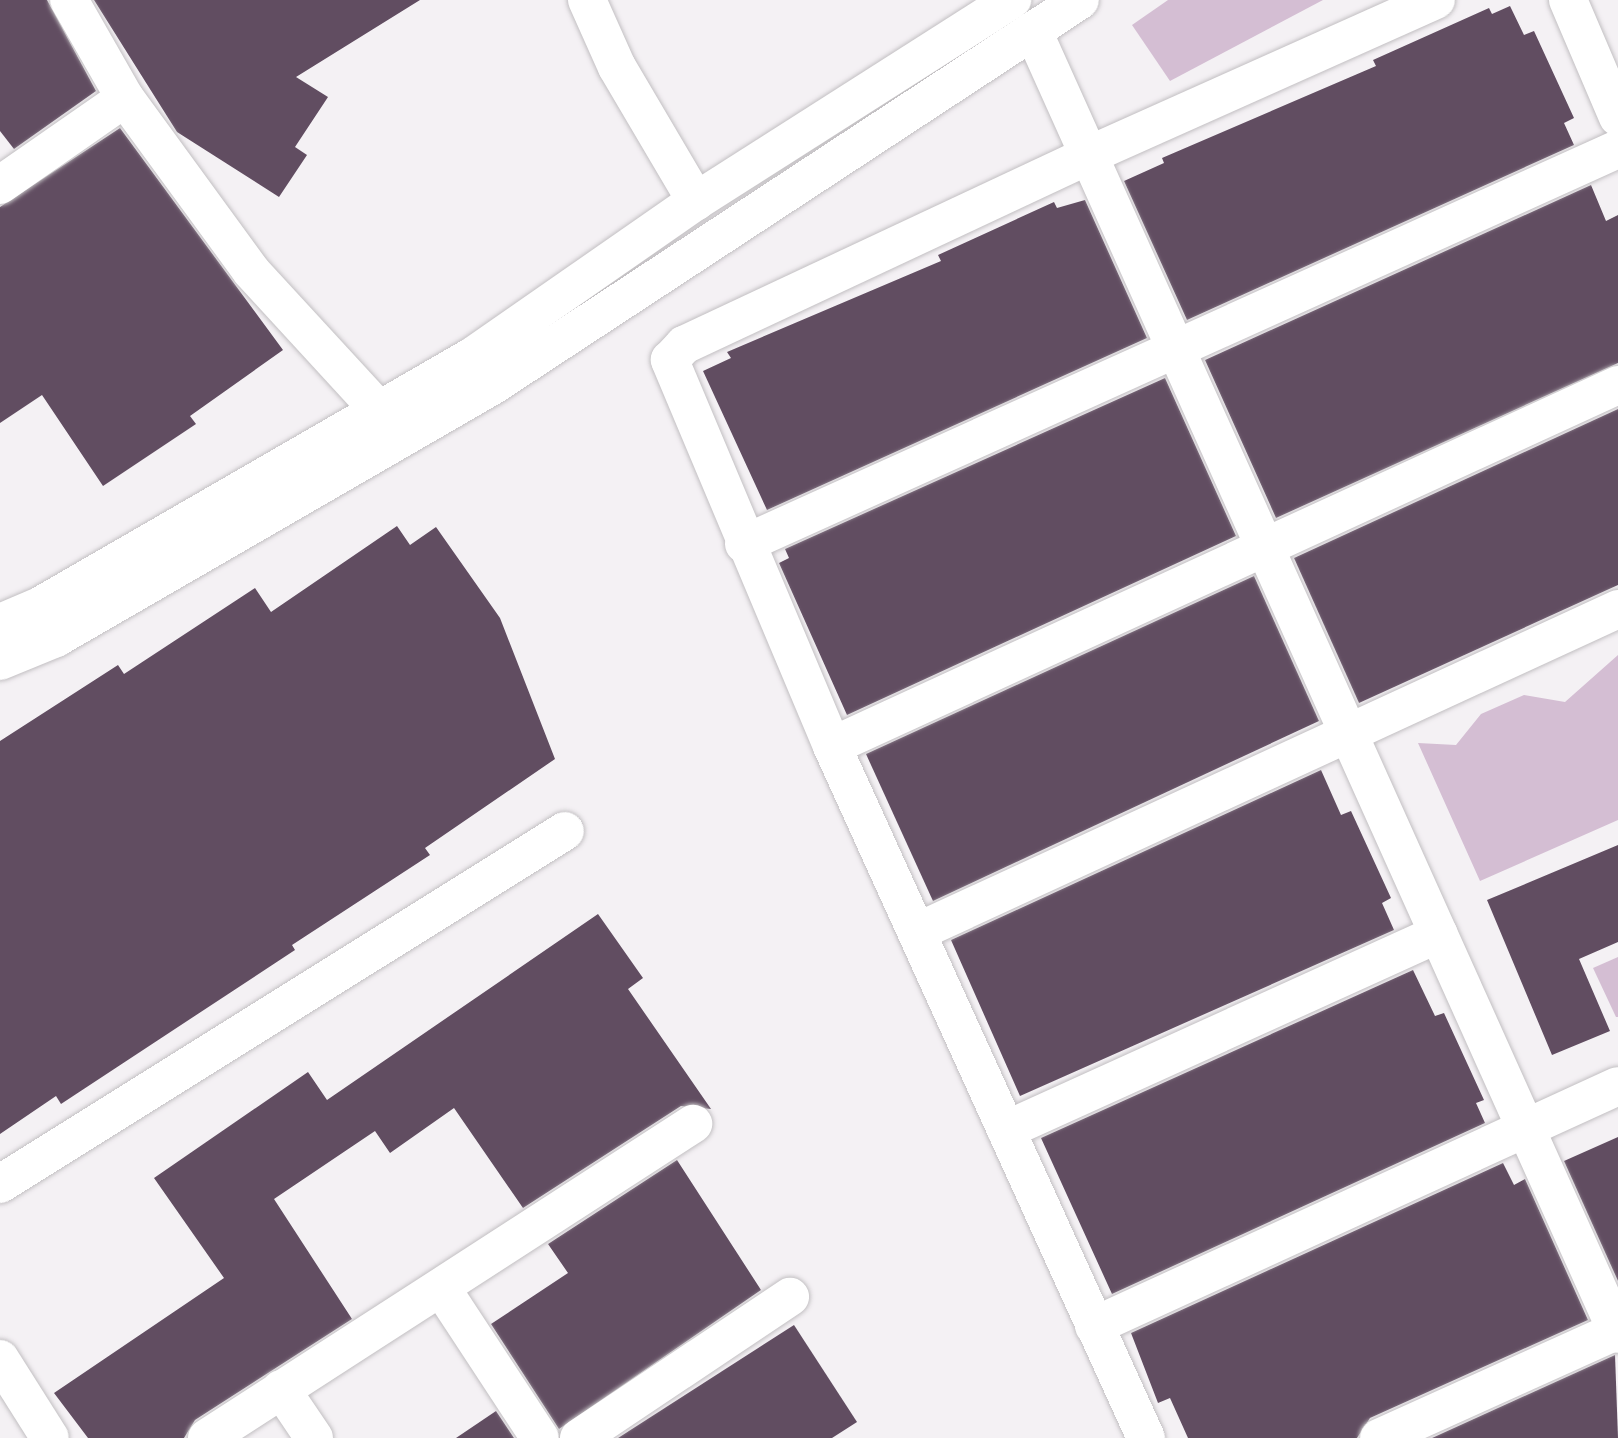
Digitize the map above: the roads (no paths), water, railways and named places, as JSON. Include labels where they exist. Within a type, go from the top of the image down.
[{"type":"street","points":[[69,0],[125,98],[251,271],[379,410]]},
{"type":"street","points":[[587,0],[617,67],[696,201]]},
{"type":"street","points":[[0,623],[472,356],[696,201],[1012,0]]},
{"type":"street","points":[[0,661],[56,638],[492,386],[1080,0]]},
{"type":"street","points":[[1146,1438],[832,746],[744,544],[670,360],[684,345],[1089,155],[1436,0]]},
{"type":"street","points":[[1568,0],[1615,99]]},
{"type":"street","points":[[1033,31],[1352,733],[1438,934],[1618,1332],[1379,1438]]},
{"type":"street","points":[[0,185],[125,98]]},
{"type":"street","points":[[744,544],[1175,346],[1618,149]]},
{"type":"street","points":[[832,746],[1618,385]]},
{"type":"street","points":[[917,932],[1618,609]]},
{"type":"street","points":[[0,1184],[565,831]]},
{"type":"street","points":[[1006,1130],[1438,934]]},
{"type":"street","points":[[1094,1326],[1618,1086]]},
{"type":"street","points":[[207,1438],[442,1289],[693,1124]]},
{"type":"street","points":[[442,1289],[540,1438]]},
{"type":"street","points":[[579,1438],[790,1297]]},
{"type":"street","points":[[0,1359],[50,1438]]},
{"type":"street","points":[[281,1389],[314,1438]]}]
